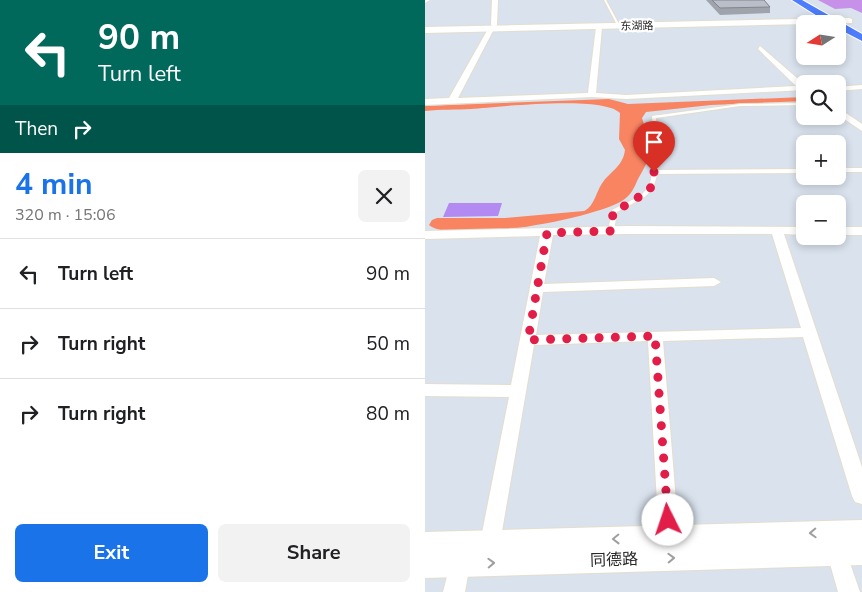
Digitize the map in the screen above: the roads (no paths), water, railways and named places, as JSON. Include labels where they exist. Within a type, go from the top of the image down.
[{"type":"main road","points":[[796,0],[828,15]]},
{"type":"main road","points":[[809,0],[832,15]]},
{"type":"main road","name":"东湖路","points":[[493,27],[599,27],[796,21]]},
{"type":"main road","name":"东湖路","points":[[425,29],[619,23],[796,21]]},
{"type":"main road","points":[[846,23],[862,29]]},
{"type":"main road","points":[[846,25],[862,38]]},
{"type":"main road","name":"同德路","points":[[425,544],[862,532]]},
{"type":"main road","name":"同德路","points":[[425,565],[850,552]]},
{"type":"street","points":[[452,101],[493,27],[495,0]]},
{"type":"street","points":[[592,96],[599,27]]},
{"type":"street","points":[[760,48],[796,81]]},
{"type":"street","points":[[425,102],[592,96],[626,97],[796,88]]},
{"type":"street","points":[[846,89],[862,88]]},
{"type":"street","points":[[846,116],[862,128]]},
{"type":"street","points":[[425,235],[611,231],[796,231]]},
{"type":"street","points":[[777,231],[862,496]]},
{"type":"street","points":[[846,231],[862,231]]},
{"type":"street","points":[[490,543],[547,233]]},
{"type":"street","points":[[537,288],[715,282]]},
{"type":"street","points":[[528,340],[809,332]]},
{"type":"street","points":[[655,336],[669,538]]},
{"type":"street","points":[[425,390],[518,391]]},
{"type":"street","points":[[849,592],[850,552]]},
{"type":"street","points":[[454,592],[459,564]]},
{"type":"lane","points":[[605,0],[619,23]]},
{"type":"lane","points":[[611,231],[613,213],[650,190],[656,162],[654,117],[734,105],[796,104]]},
{"type":"lane","points":[[654,172],[796,170]]},
{"type":"lane","points":[[846,170],[862,170]]}]
